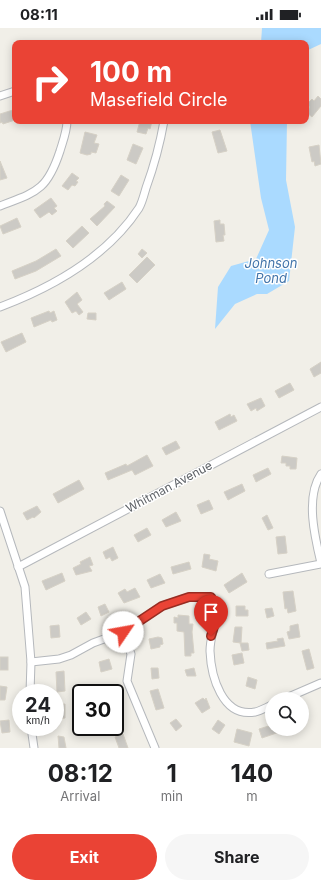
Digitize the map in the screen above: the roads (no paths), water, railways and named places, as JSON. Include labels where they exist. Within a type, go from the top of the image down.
[{"type":"street","points":[[0,96],[12,92]]},
{"type":"street","points":[[0,206],[12,203],[42,186],[50,177],[65,137],[67,124]]},
{"type":"street","points":[[0,307],[43,290],[66,276],[93,258],[126,224],[140,207],[158,153],[163,124]]},
{"type":"street","name":"Whitman Avenue","points":[[18,567],[321,407]]},
{"type":"street","points":[[269,574],[321,564],[314,530],[312,493],[321,474]]},
{"type":"street","points":[[0,511],[25,587],[31,662],[30,684]]},
{"type":"street","points":[[31,662],[59,659],[123,632],[162,606],[189,597],[211,597],[216,606],[217,616],[211,636],[212,663],[220,692],[230,707],[235,710],[254,712],[265,708]]},
{"type":"street","points":[[123,632],[131,654],[127,681],[154,748]]},
{"type":"street","points":[[300,692],[321,683]]},
{"type":"street","points":[[33,736],[34,748]]},
{"type":"water","points":[[262,28],[321,28],[321,44],[309,50],[309,40],[261,40]]},
{"type":"water","name":"Johnson Pond","points":[[250,124],[287,124],[286,180],[295,227],[289,281],[267,294],[257,294],[235,304],[215,329],[218,287],[231,266],[256,259],[269,230],[261,198]]}]
